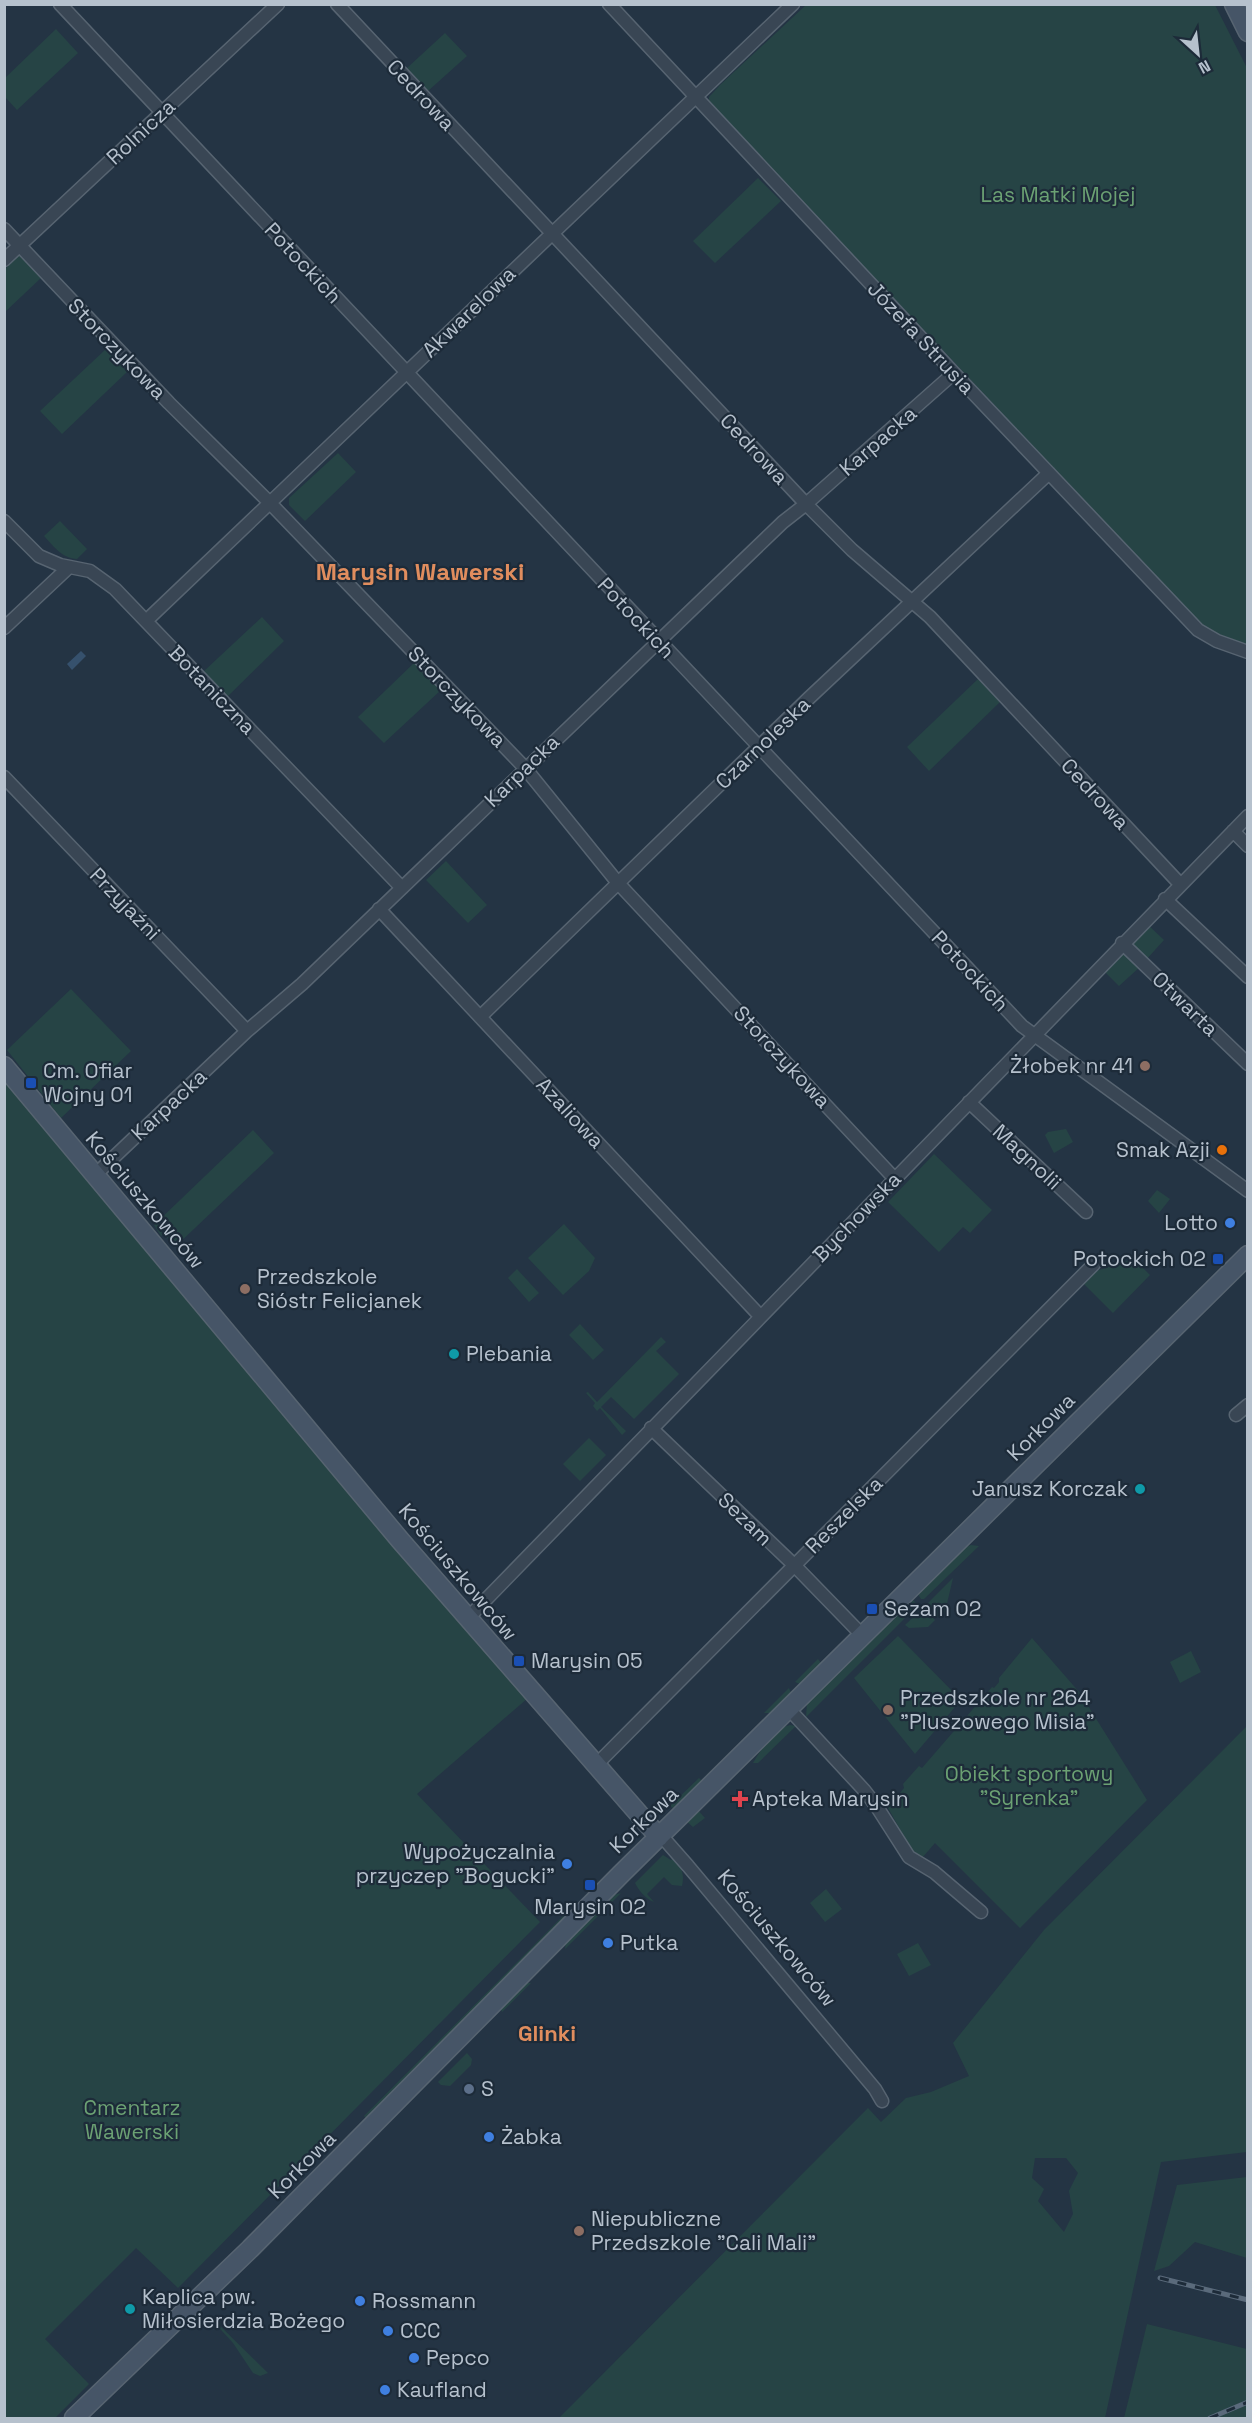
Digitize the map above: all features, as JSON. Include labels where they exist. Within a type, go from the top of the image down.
[{"type":"street","name":"Potockich","points":[[60,4],[658,641],[1034,1036],[1248,1191]]},
{"type":"street","name":"Rolnicza","points":[[4,260],[278,4]]},
{"type":"street","name":"Cedrowa","points":[[337,4],[806,504],[852,550],[913,600],[1180,884]]},
{"type":"street","name":"Józefa Strusia","points":[[609,4],[1198,630],[1217,641],[1248,652]]},
{"type":"street","name":"Akwarelowa","points":[[146,621],[794,4]]},
{"type":"street","points":[[1234,4],[1248,32]]},
{"type":"street","name":"Storczykowa","points":[[4,229],[169,403],[270,502],[525,768],[618,884],[894,1178]]},
{"type":"street","name":"Karpacka","points":[[95,1175],[247,1031],[302,984],[783,522],[954,373]]},
{"type":"street","name":"Czarnoleska","points":[[480,1017],[759,747],[1049,473]]},
{"type":"street","name":"Botaniczna","points":[[4,521],[39,556],[96,574],[115,589],[402,888]]},
{"type":"street","points":[[4,628],[69,567]]},
{"type":"street","name":"Przyjaźni","points":[[4,777],[247,1031]]},
{"type":"street","name":"Bychowska","points":[[467,1618],[1248,816]]},
{"type":"street","points":[[1233,831],[1248,846]]},
{"type":"street","points":[[1165,899],[1248,977]]},
{"type":"street","name":"Azaliowa","points":[[379,909],[760,1316]]},
{"type":"street","name":"Otwarta","points":[[1122,943],[1248,1064]]},
{"type":"street","name":"Kościuszkowców","points":[[4,1066],[467,1618],[595,1766],[688,1866],[875,2089],[882,2101]]},
{"type":"street","name":"Magnolii","points":[[969,1102],[1086,1212]]},
{"type":"street","name":"Korkowa","points":[[74,2418],[250,2249],[788,1708],[1248,1255]]},
{"type":"street","name":"Reszelska","points":[[595,1766],[1095,1264]]},
{"type":"street","points":[[1236,1415],[1248,1406]]},
{"type":"street","name":"Sezam","points":[[651,1428],[794,1565],[863,1636]]},
{"type":"street","points":[[788,1708],[864,1790],[909,1857],[934,1872],[981,1912]]},
{"type":"green space","name":"Las Matki Mojej","points":[[806,5],[1215,5],[1247,68],[1247,645],[1211,631],[1200,623],[709,102],[709,97],[720,85]]},
{"type":"green space","points":[[56,29],[78,53],[17,110],[5,97],[5,78]]},
{"type":"green space","points":[[445,33],[467,56],[428,91],[407,68]]},
{"type":"green space","points":[[758,178],[781,201],[715,263],[693,241]]},
{"type":"green space","points":[[20,254],[42,277],[5,312],[5,269]]},
{"type":"green space","points":[[106,349],[127,372],[62,434],[40,411]]},
{"type":"green space","points":[[338,453],[356,472],[305,521],[289,505],[289,498]]},
{"type":"green space","points":[[60,521],[87,549],[77,559],[63,554],[44,536]]},
{"type":"green space","points":[[262,617],[284,641],[227,697],[203,672]]},
{"type":"green space","points":[[414,663],[441,690],[384,743],[358,717]]},
{"type":"green space","points":[[978,679],[1000,702],[929,771],[907,747]]},
{"type":"green space","points":[[446,861],[487,905],[468,923],[426,880]]},
{"type":"green space","points":[[1146,923],[1164,940],[1145,961],[1128,945]]},
{"type":"green space","points":[[1117,952],[1126,952],[1141,966],[1119,986],[1101,968]]},
{"type":"green space","points":[[71,989],[131,1051],[61,1118],[7,1050]]},
{"type":"green space","name":"Cmentarz Wawerski","points":[[4,1077],[528,1698],[417,1794],[540,1922],[178,2288],[136,2248],[45,2339],[89,2384],[55,2418],[4,2418]]},
{"type":"green space","points":[[1066,1129],[1073,1142],[1054,1153],[1045,1135],[1048,1132]]},
{"type":"green space","points":[[253,1130],[274,1153],[175,1247],[164,1234],[161,1236],[154,1225]]},
{"type":"green space","points":[[934,1154],[992,1210],[970,1233],[963,1227],[939,1252],[888,1202]]},
{"type":"green space","points":[[1157,1190],[1170,1199],[1159,1213],[1148,1201]]},
{"type":"green space","points":[[564,1224],[595,1258],[589,1271],[563,1295],[528,1258]]},
{"type":"green space","points":[[1134,1259],[1150,1275],[1113,1313],[1083,1283],[1096,1271]]},
{"type":"green space","points":[[517,1269],[539,1293],[529,1302],[508,1278]]},
{"type":"green space","points":[[580,1324],[604,1350],[593,1360],[569,1335]]},
{"type":"green space","points":[[661,1337],[666,1342],[656,1351],[679,1374],[634,1419],[611,1397],[601,1407],[626,1431],[622,1435],[600,1408],[597,1411],[593,1406],[595,1403],[586,1393],[588,1392],[597,1402]]},
{"type":"green space","points":[[589,1438],[606,1455],[580,1481],[563,1464]]},
{"type":"green space","points":[[971,1545],[979,1546],[924,1599],[921,1599],[918,1594],[964,1548]]},
{"type":"green space","points":[[953,1578],[945,1612],[938,1617],[926,1605]]},
{"type":"green space","points":[[912,1599],[917,1604],[916,1607],[806,1717],[807,1703]]},
{"type":"green space","points":[[924,1607],[935,1620],[928,1627],[909,1628],[905,1625]]},
{"type":"green space","points":[[898,1636],[961,1700],[915,1754],[854,1678]]},
{"type":"green space","name":"Obiekt sportowy \"Syrenka\"","points":[[1032,1638],[1080,1693],[1147,1800],[1020,1928],[935,1843],[922,1858],[911,1849],[887,1806],[895,1793],[900,1793],[904,1788],[903,1784],[919,1766],[922,1768],[992,1687],[994,1688],[999,1678]]},
{"type":"green space","points":[[1191,1651],[1201,1672],[1180,1683],[1170,1662]]},
{"type":"green space","points":[[818,1659],[821,1663],[800,1684],[795,1682]]},
{"type":"green space","points":[[789,1688],[791,1693],[771,1713],[764,1713]]},
{"type":"green space","points":[[790,1725],[796,1726],[758,1763],[753,1763],[773,1735]]},
{"type":"green space","points":[[1247,1726],[1247,2152],[1161,2162],[1105,2418],[559,2418],[868,2108],[881,2122],[906,2098],[931,2092],[969,2076],[953,2043],[1044,1930]],"holes":[[[1035,2158],[1066,2158],[1078,2173],[1069,2191],[1073,2214],[1064,2232],[1038,2201],[1044,2189],[1032,2178]]]},
{"type":"green space","points":[[699,1778],[702,1781],[674,1809],[670,1806]]},
{"type":"green space","points":[[697,1809],[705,1818],[693,1827],[686,1821]]},
{"type":"green space","points":[[663,1855],[671,1860],[674,1857],[682,1870],[683,1881],[682,1886],[672,1885],[664,1877],[647,1894],[654,1902],[643,1894],[635,1883]]},
{"type":"green space","points":[[826,1889],[842,1909],[825,1922],[810,1903]]},
{"type":"green space","points":[[621,1893],[565,1949],[566,1942],[611,1896]]},
{"type":"green space","points":[[564,1915],[566,1918],[366,2118],[364,2116]]},
{"type":"green space","points":[[918,1943],[931,1965],[909,1976],[897,1954]]},
{"type":"green space","points":[[527,1983],[531,1983],[502,2012],[501,2009]]},
{"type":"green space","points":[[467,2053],[472,2059],[471,2065],[450,2086],[441,2085],[438,2082]]},
{"type":"green space","points":[[1247,2177],[1247,2258],[1195,2242],[1169,2266],[1154,2271],[1177,2185]]},
{"type":"green space","points":[[213,2319],[268,2373],[260,2376],[253,2373]]},
{"type":"green space","points":[[1147,2324],[1247,2349],[1247,2418],[1124,2418]]},
{"type":"water","points":[[81,651],[86,656],[72,670],[67,664]]},
{"type":"railway","points":[[1160,2278],[1248,2300]]},
{"type":"railway","points":[[1210,2418],[1248,2402]]},
{"type":"place","name":"Żłobek nr 41","points":[[1145,1066]]},
{"type":"place","name":"Cm. Ofiar Wojny 01","points":[[31,1083]]},
{"type":"place","name":"Smak Azji","points":[[1222,1150]]},
{"type":"place","name":"Lotto","points":[[1230,1223]]},
{"type":"place","name":"Potockich 02","points":[[1218,1259]]},
{"type":"place","name":"Przedszkole Sióstr Felicjanek","points":[[245,1289]]},
{"type":"place","name":"Plebania","points":[[454,1354]]},
{"type":"place","name":"Janusz Korczak","points":[[1140,1489]]},
{"type":"place","name":"Sezam 02","points":[[872,1609]]},
{"type":"place","name":"Marysin 05","points":[[519,1661]]},
{"type":"place","name":"Przedszkole nr 264 \"Pluszowego Misia\"","points":[[888,1710]]},
{"type":"place","name":"Apteka Marysin","points":[[740,1799]]},
{"type":"place","name":"Wypożyczalnia przyczep \"Bogucki\"","points":[[567,1864]]},
{"type":"place","name":"Marysin 02","points":[[590,1885]]},
{"type":"place","name":"Putka","points":[[608,1943]]},
{"type":"place","name":"S","points":[[469,2089]]},
{"type":"place","name":"Żabka","points":[[489,2137]]},
{"type":"place","name":"Niepubliczne Przedszkole \"Cali Mali\"","points":[[579,2231]]},
{"type":"place","name":"Rossmann","points":[[360,2301]]},
{"type":"place","name":"Kaplica pw. Miłosierdzia Bożego","points":[[130,2309]]},
{"type":"place","name":"CCC","points":[[388,2331]]},
{"type":"place","name":"Pepco","points":[[414,2358]]},
{"type":"place","name":"Kaufland","points":[[385,2390]]},
{"type":"district","name":"Marysin Wawerski","points":[[420,572]]},
{"type":"district","name":"Glinki","points":[[547,2033]]}]
